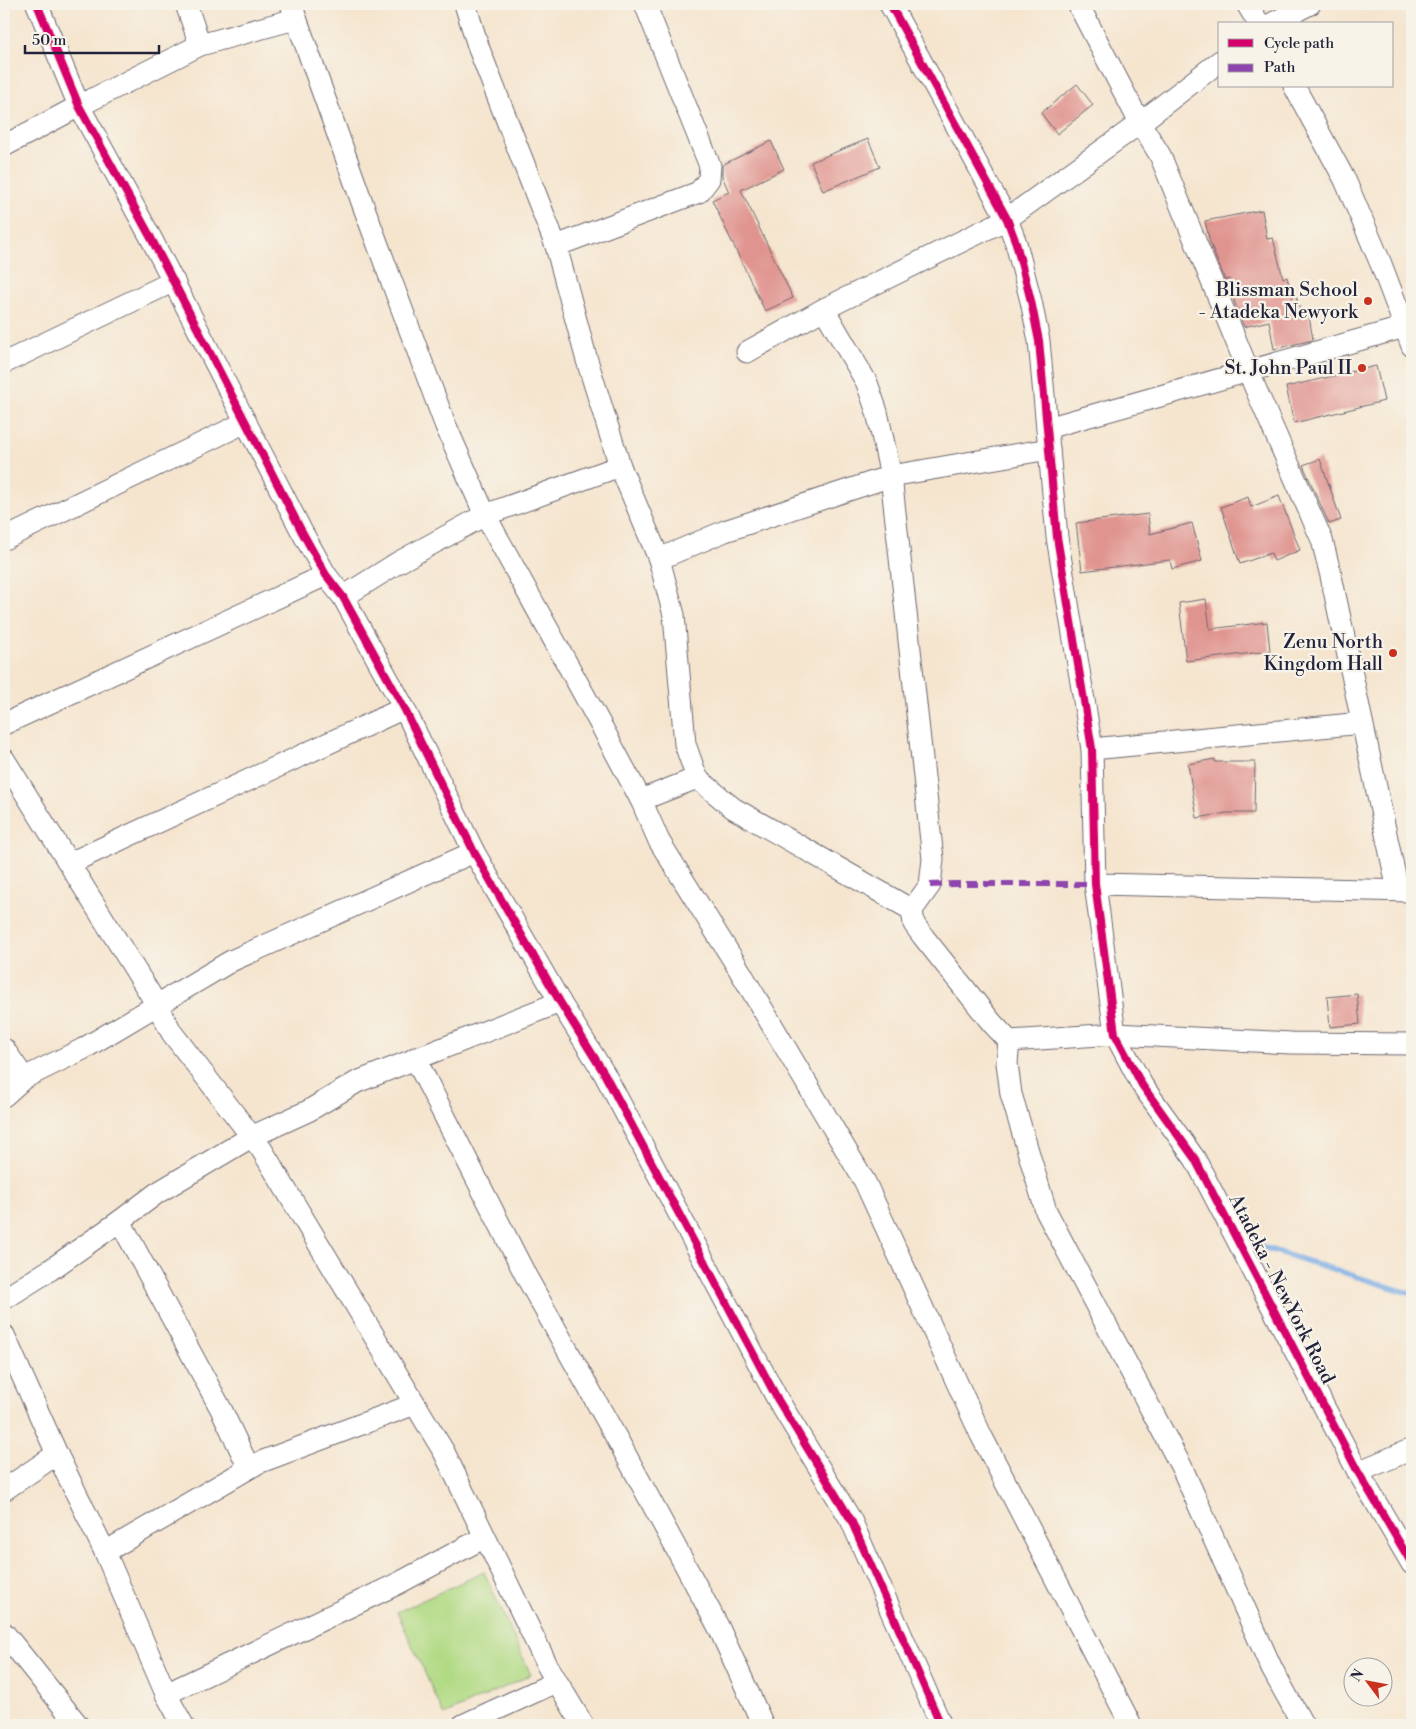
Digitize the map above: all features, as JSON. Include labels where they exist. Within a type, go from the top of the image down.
[{"type":"street","points":[[38,4],[79,106],[174,281],[326,575],[343,597],[404,708],[474,852],[560,1002],[604,1073],[778,1400],[852,1520],[941,1725]]},
{"type":"street","points":[[186,4],[200,45]]},
{"type":"street","points":[[465,4],[479,49],[556,246],[586,357],[620,466],[659,560],[674,614],[685,744],[697,778],[733,808],[912,910]]},
{"type":"street","points":[[556,246],[700,192],[709,179],[710,166],[645,4]]},
{"type":"street","points":[[890,4],[1006,219],[1016,243],[1031,301],[1038,341],[1057,537],[1092,749],[1095,884],[1115,1034]]},
{"type":"street","points":[[1078,4],[1140,123],[1163,161],[1249,372],[1322,540],[1362,723],[1405,890],[1095,884]]},
{"type":"street","points":[[1247,4],[1258,22]]},
{"type":"street","points":[[1275,22],[1310,4]]},
{"type":"street","points":[[4,146],[200,45],[293,11],[441,415],[485,515],[641,800],[659,840],[737,966],[865,1182],[981,1435],[1131,1725]]},
{"type":"street","points":[[747,352],[824,310],[1006,219],[1140,123],[1218,63]]},
{"type":"street","points":[[659,560],[725,531],[891,476],[1048,438],[1249,372],[1410,333],[1345,180],[1295,88]]},
{"type":"street","points":[[4,363],[174,281]]},
{"type":"street","points":[[824,310],[866,383],[877,412],[891,476],[933,860],[930,885],[912,910],[914,924],[992,1023],[1009,1041],[1007,1063],[1011,1094],[1046,1211],[1182,1468],[1272,1669],[1303,1725]]},
{"type":"street","points":[[4,539],[246,422]]},
{"type":"street","points":[[343,597],[399,562],[485,515],[620,466]]},
{"type":"street","points":[[4,724],[326,575]]},
{"type":"street","points":[[70,863],[404,708]]},
{"type":"street","points":[[1092,749],[1362,723]]},
{"type":"street","points":[[4,759],[70,863],[172,1032],[267,1158],[444,1452],[556,1682],[583,1725]]},
{"type":"street","points":[[641,800],[697,778]]},
{"type":"street","points":[[4,1096],[24,1078],[83,1049],[231,961],[474,852]]},
{"type":"street","points":[[4,1299],[120,1222],[157,1193],[251,1137],[308,1110],[357,1082],[560,1002]]},
{"type":"street","points":[[1009,1041],[1115,1034],[1291,1043],[1412,1044]]},
{"type":"street","name":"Atadeka - NewYork Road","points":[[1115,1034],[1142,1085],[1195,1159],[1358,1472],[1412,1564]]},
{"type":"street","points":[[4,1050],[24,1078]]},
{"type":"street","points":[[415,1058],[526,1276],[621,1446],[718,1628],[763,1725]]},
{"type":"street","points":[[120,1222],[222,1411],[249,1468]]},
{"type":"street","points":[[4,1336],[57,1454],[105,1552],[166,1694],[183,1725]]},
{"type":"street","points":[[105,1552],[258,1463],[415,1404]]},
{"type":"street","points":[[1358,1472],[1412,1448]]},
{"type":"street","points":[[4,1490],[57,1454]]},
{"type":"street","points":[[166,1694],[397,1584],[485,1537]]},
{"type":"street","points":[[4,1633],[78,1725]]},
{"type":"street","points":[[463,1725],[556,1682]]},
{"type":"green space","points":[[484,1572],[531,1675],[444,1715],[397,1612]]},
{"type":"building","points":[[1077,84],[1093,105],[1057,134],[1041,113]]},
{"type":"building","points":[[868,139],[880,167],[823,191],[811,162]]},
{"type":"building","points":[[771,141],[784,169],[741,190],[793,298],[765,311],[712,200],[729,192],[722,176],[722,165]]},
{"type":"building","points":[[1262,210],[1267,239],[1273,238],[1283,278],[1287,277],[1292,297],[1296,296],[1302,317],[1309,316],[1313,340],[1274,349],[1269,321],[1244,327],[1235,304],[1229,279],[1225,280],[1210,243],[1205,221]]},
{"type":"building","points":[[1376,366],[1384,401],[1294,423],[1286,387]]},
{"type":"building","points":[[1320,459],[1341,520],[1329,524],[1303,465]]},
{"type":"building","points":[[1279,496],[1300,550],[1274,561],[1271,553],[1240,564],[1221,507],[1248,497],[1251,507]]},
{"type":"building","points":[[1148,514],[1150,534],[1192,523],[1202,561],[1172,569],[1170,560],[1082,571],[1076,523]]},
{"type":"building","points":[[1206,599],[1210,629],[1267,622],[1270,651],[1186,661],[1179,603]]},
{"type":"building","points":[[1215,759],[1215,762],[1255,762],[1254,813],[1227,813],[1197,818],[1188,764]]},
{"type":"building","points":[[1357,994],[1360,1024],[1330,1027],[1327,997]]},
{"type":"waterway","points":[[1256,1245],[1412,1294]]},
{"type":"marked path","points":[[930,885],[1095,884]]},
{"type":"cycle path","points":[[37,4],[79,106],[151,238],[301,530],[326,575],[343,597],[404,708],[474,852],[560,1002],[604,1073],[778,1400],[851,1520],[941,1725]]},
{"type":"cycle path","points":[[890,4],[1007,219],[1016,243],[1031,301],[1039,341],[1057,537],[1092,749],[1095,884],[1115,1034],[1142,1085],[1195,1159],[1358,1472],[1412,1564]]},
{"type":"place","name":"Blissman School - Atadeka Newyork","points":[[1368,301]]},
{"type":"place","name":"St. John Paul II","points":[[1362,368]]},
{"type":"place","name":"Zenu North Kingdom Hall","points":[[1393,653]]}]
